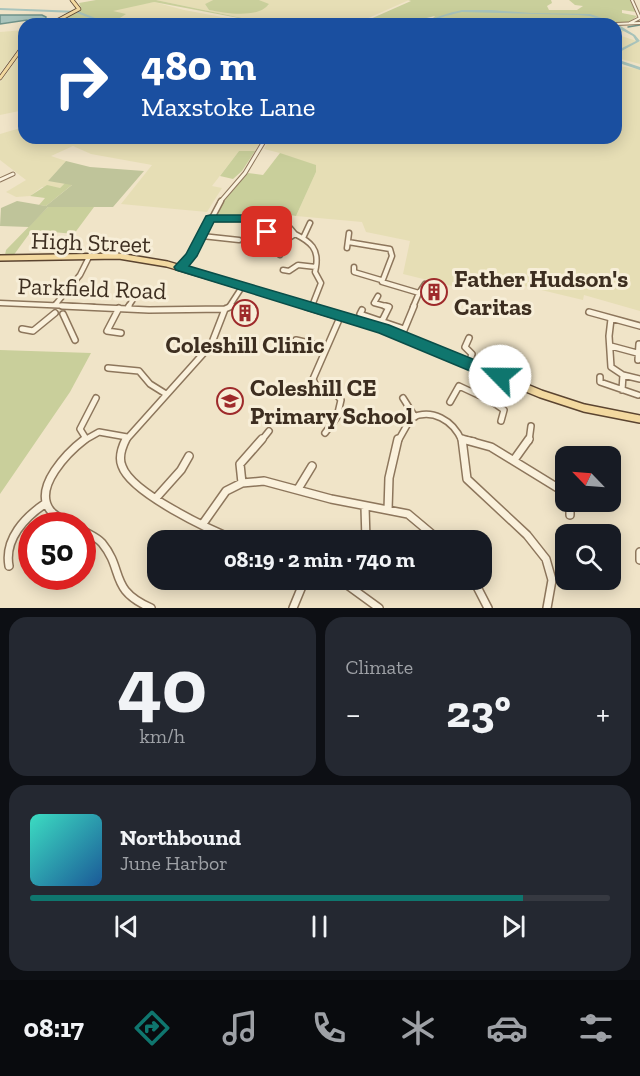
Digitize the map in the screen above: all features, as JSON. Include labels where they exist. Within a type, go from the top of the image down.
[{"type":"main road","points":[[64,18],[73,14],[79,7],[72,0]]},
{"type":"main road","points":[[0,78],[18,53]]},
{"type":"main road","name":"High Street","points":[[0,258],[90,255],[138,258],[180,267],[242,287],[403,332],[469,363],[584,408],[640,419]]},
{"type":"street","points":[[630,23],[636,21],[640,16],[632,0]]},
{"type":"street","points":[[636,21],[640,23]]},
{"type":"street","points":[[622,23],[640,23]]},
{"type":"street","points":[[180,267],[191,256],[222,198],[251,164],[263,144]]},
{"type":"street","points":[[0,180],[13,174]]},
{"type":"street","points":[[210,219],[256,219],[269,228],[267,232]]},
{"type":"street","points":[[303,238],[310,223]]},
{"type":"street","points":[[275,227],[290,228],[295,234],[316,246],[319,254],[316,267],[321,290],[312,306]]},
{"type":"street","points":[[347,248],[349,233]]},
{"type":"street","points":[[280,255],[280,249],[286,240],[295,234]]},
{"type":"street","points":[[202,236],[239,240]]},
{"type":"street","points":[[348,242],[390,249],[392,256],[381,280]]},
{"type":"street","points":[[55,313],[55,306],[80,275],[90,255]]},
{"type":"street","points":[[283,270],[289,271],[298,265],[316,267]]},
{"type":"street","points":[[354,272],[419,293]]},
{"type":"street","points":[[362,310],[360,314],[382,321],[403,332],[425,284]]},
{"type":"street","points":[[213,530],[156,498],[132,481],[122,468],[120,455],[127,437],[211,345],[225,309],[232,306],[242,287]]},
{"type":"street","points":[[124,292],[155,293]]},
{"type":"street","points":[[128,309],[138,292]]},
{"type":"street","points":[[378,296],[374,303],[388,307],[382,321]]},
{"type":"street","name":"Parkfield Road","points":[[0,303],[128,309],[225,309]]},
{"type":"street","points":[[22,329],[33,331],[55,313],[63,314],[72,307]]},
{"type":"street","points":[[119,308],[107,331],[121,333]]},
{"type":"street","points":[[589,312],[640,326]]},
{"type":"street","points":[[63,314],[75,340]]},
{"type":"street","points":[[326,433],[329,424],[339,411],[341,400],[336,394],[316,386],[312,379],[341,315]]},
{"type":"street","points":[[610,319],[607,332],[611,346],[611,367],[624,375],[640,379]]},
{"type":"street","points":[[297,340],[304,338],[326,347]]},
{"type":"street","points":[[469,338],[465,347],[472,354],[469,363]]},
{"type":"street","points":[[638,360],[639,344]]},
{"type":"street","points":[[611,346],[637,353]]},
{"type":"street","points":[[108,368],[139,371],[150,384],[166,393]]},
{"type":"street","points":[[622,390],[624,375]]},
{"type":"street","points":[[491,401],[500,376]]},
{"type":"street","points":[[600,377],[600,382],[638,395]]},
{"type":"street","points":[[450,402],[459,386],[491,401],[504,410],[501,421]]},
{"type":"street","points":[[85,437],[80,429],[96,398]]},
{"type":"street","points":[[403,398],[415,417]]},
{"type":"street","points":[[388,510],[388,485],[397,436],[402,426],[415,417],[427,415],[446,420],[458,429],[462,439],[467,479],[474,488],[500,509],[546,558],[551,580],[546,608]]},
{"type":"street","points":[[514,460],[529,441],[531,426]]},
{"type":"street","points":[[242,483],[240,464],[269,431]]},
{"type":"street","points":[[52,512],[46,503],[50,483],[69,451],[85,437],[98,432],[127,437]]},
{"type":"street","points":[[462,439],[480,441],[534,474],[555,484]]},
{"type":"street","points":[[156,498],[181,470],[189,456]]},
{"type":"street","points":[[298,489],[312,466]]},
{"type":"street","points":[[202,525],[223,494],[242,483],[264,481],[365,507],[408,514],[427,530]]},
{"type":"street","points":[[9,566],[5,555],[6,547],[31,511],[46,503]]},
{"type":"street","points":[[365,507],[366,530]]},
{"type":"street","points":[[96,538],[102,542],[123,592],[132,602],[151,608]]},
{"type":"street","points":[[640,552],[640,560]]},
{"type":"street","points":[[293,608],[300,590]]},
{"type":"street","points":[[355,590],[379,608]]},
{"type":"street","points":[[478,590],[488,608]]},
{"type":"shaded area","points":[[156,0],[213,0],[205,4],[209,10],[238,13],[253,12],[269,5],[259,0],[409,0],[368,18],[242,18]]},
{"type":"shaded area","points":[[154,2],[227,18],[122,18],[112,11],[117,8]]},
{"type":"shaded area","points":[[18,30],[18,49],[0,73],[0,32]]},
{"type":"shaded area","points":[[622,36],[640,42],[640,64],[622,59]]},
{"type":"shaded area","points":[[18,58],[18,111],[0,115],[0,82]]},
{"type":"shaded area","points":[[622,67],[640,69],[640,311],[584,295],[583,300],[467,272],[460,288],[403,274],[410,241],[366,232],[362,222],[296,216],[316,172],[280,153],[264,149],[267,144],[622,144]]},
{"type":"shaded area","points":[[18,129],[18,144],[259,144],[255,151],[239,151],[212,186],[222,188],[207,212],[121,204],[152,165],[91,154],[73,146],[51,156],[66,161],[48,181],[65,183],[60,188],[42,187],[30,196],[16,197],[6,192],[26,180],[0,160],[0,134]]},
{"type":"green space","points":[[96,0],[156,0],[242,18],[154,2],[113,11],[126,14],[120,18],[65,18],[81,8],[79,3]]},
{"type":"green space","points":[[213,0],[259,0],[269,4],[257,12],[232,13],[209,10],[205,4]]},
{"type":"green space","points":[[408,0],[551,0],[552,3],[547,6],[549,10],[577,10],[583,6],[575,5],[569,0],[630,0],[636,12],[622,10],[622,13],[637,16],[630,22],[622,23],[622,18],[433,18],[435,16],[373,18],[411,1]]},
{"type":"green space","points":[[239,151],[255,151],[242,171],[233,179],[220,176]]},
{"type":"green space","points":[[280,153],[316,165],[316,172],[296,216],[273,212],[240,219],[214,218],[222,203],[248,173],[263,175]]},
{"type":"green space","points":[[66,161],[90,167],[144,171],[113,207],[48,207],[29,227],[0,226],[1,208],[17,201],[46,206],[72,185],[48,181]]},
{"type":"green space","points":[[65,183],[73,184],[46,206],[39,205],[45,198],[30,196],[47,185],[60,188]]},
{"type":"green space","points":[[48,207],[94,207],[74,234],[32,230],[13,256],[5,255],[6,250]]},
{"type":"green space","points":[[0,350],[91,353],[70,392],[0,494]]},
{"type":"water","points":[[0,15],[42,15],[46,17],[18,18],[18,21],[0,24]]},
{"type":"waterway","points":[[0,9],[78,12],[93,18]]},
{"type":"waterway","points":[[437,18],[462,11],[579,14],[601,18]]},
{"type":"waterway","points":[[628,27],[640,25]]},
{"type":"waterway","points":[[622,29],[634,35],[638,41],[622,50]]},
{"type":"waterway","points":[[622,62],[640,69]]},
{"type":"place","name":"Father Hudson's Caritas","points":[[434,292]]},
{"type":"place","name":"Coleshill Clinic","points":[[245,313]]},
{"type":"place","name":"Coleshill CE Primary School","points":[[230,401]]},
{"type":"route","points":[[267,232],[269,228],[256,219],[210,219],[191,256],[180,267],[402,335],[500,376]]}]
